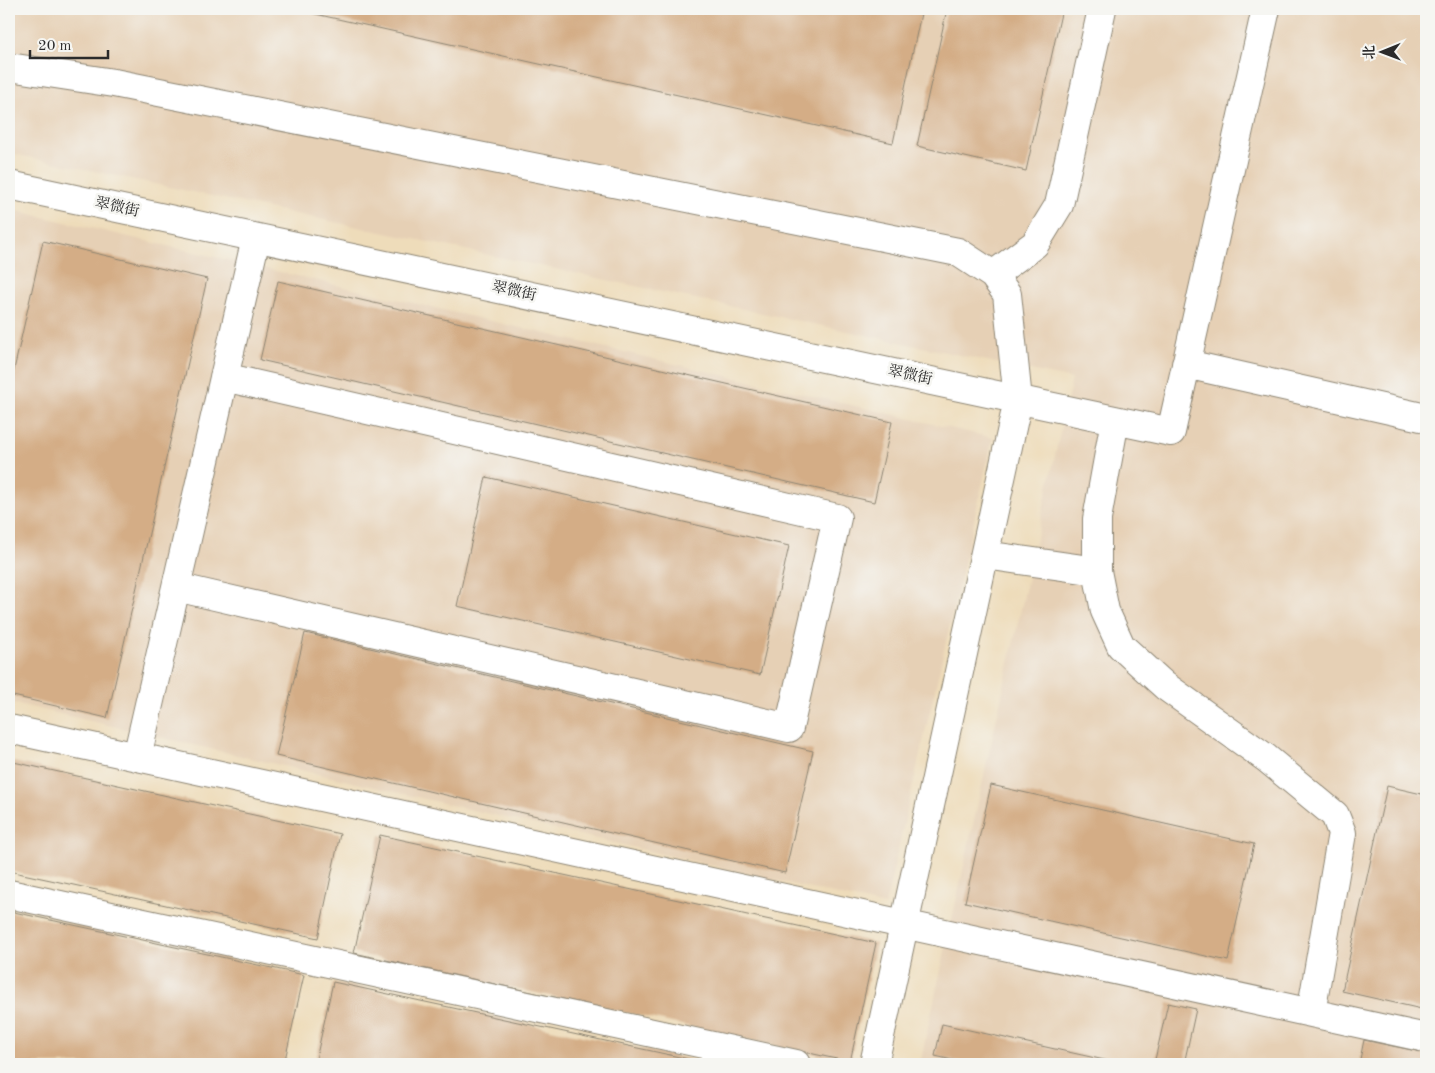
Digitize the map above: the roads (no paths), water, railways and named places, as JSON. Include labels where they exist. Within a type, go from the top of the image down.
[{"type":"street","points":[[992,275],[1035,244],[1059,205],[1102,9]]},
{"type":"street","points":[[1266,9],[1186,364],[1426,418]]},
{"type":"street","points":[[9,67],[114,83],[958,252],[992,275],[1007,294],[1018,400],[874,1064]]},
{"type":"street","name":"翠微街","points":[[9,185],[1171,432],[1186,364]]},
{"type":"street","points":[[137,757],[256,238]]},
{"type":"street","points":[[176,587],[789,728],[837,518],[224,377]]},
{"type":"street","points":[[1115,420],[1097,519],[1098,571],[1105,611],[1121,646],[1165,686],[1266,758],[1336,815],[1342,833],[1311,1013]]},
{"type":"street","points":[[985,555],[1098,571]]},
{"type":"street","points":[[9,729],[904,926],[1426,1038]]},
{"type":"street","points":[[9,894],[796,1064]]}]
